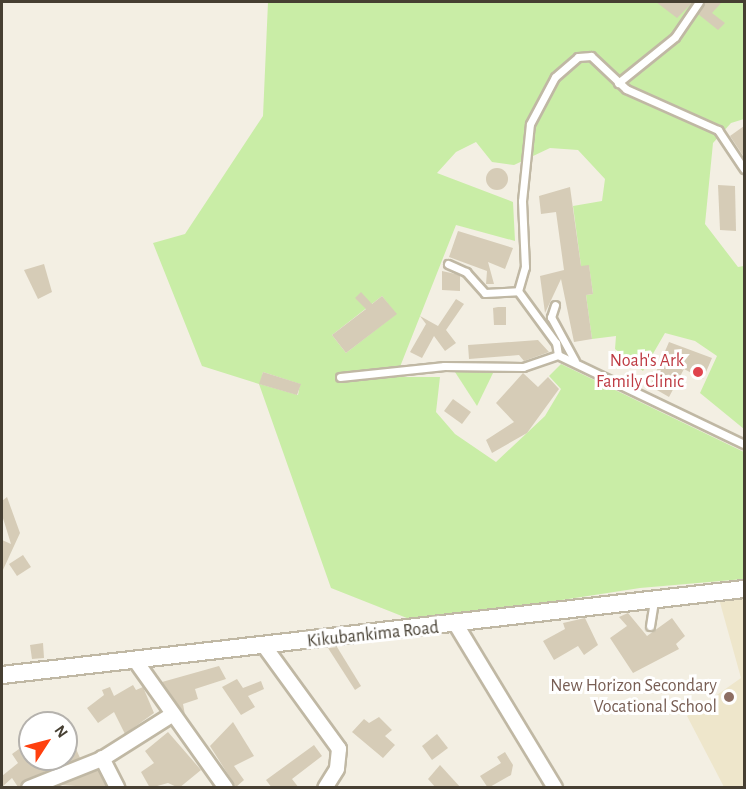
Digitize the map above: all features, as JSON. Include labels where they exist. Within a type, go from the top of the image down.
[{"type":"street","name":"Kikubankima Road","points":[[2,675],[457,626],[744,590]]},
{"type":"street","points":[[457,626],[555,788]]},
{"type":"street","points":[[265,647],[339,749],[337,769],[326,788]]},
{"type":"street","points":[[135,660],[170,716],[226,788]]},
{"type":"street","points":[[29,788],[102,758],[170,716]]},
{"type":"street","points":[[102,758],[117,788]]},
{"type":"lane","points":[[618,83],[675,37],[699,2]]},
{"type":"lane","points":[[518,291],[525,267],[522,201],[530,124],[555,77],[578,57],[597,59],[618,83],[718,130],[744,169]]},
{"type":"lane","points":[[448,264],[466,272],[485,293],[518,291]]},
{"type":"lane","points":[[518,291],[556,343],[558,355]]},
{"type":"lane","points":[[555,304],[551,317],[575,361]]},
{"type":"lane","points":[[340,377],[444,366],[523,367],[558,355],[575,361],[744,444]]},
{"type":"lane","points":[[650,626],[654,601]]},
{"type":"shaded area","name":"New Horizon Secondary Vocational School","points":[[744,596],[744,787],[724,787],[687,716],[741,678],[719,599]]},
{"type":"green space","points":[[268,2],[744,2],[744,119],[731,123],[713,143],[705,224],[738,267],[744,266],[744,429],[700,393],[717,356],[695,341],[665,333],[643,371],[615,349],[616,336],[592,339],[586,295],[593,294],[589,266],[581,266],[573,206],[602,201],[605,179],[578,150],[550,148],[514,165],[492,162],[476,142],[456,152],[437,173],[513,202],[515,241],[456,225],[396,377],[440,377],[436,412],[455,434],[496,462],[545,416],[561,389],[549,376],[561,364],[744,452],[744,579],[640,588],[417,622],[331,588],[259,384],[202,366],[153,243],[185,234],[263,116]],"holes":[[[382,296],[396,314],[346,353],[332,335]],[[263,372],[300,384],[298,395],[260,384]]]},
{"type":"green space","points":[[494,371],[477,406],[455,372]]},
{"type":"building","points":[[656,2],[693,2],[677,18]]},
{"type":"building","points":[[705,2],[722,2],[712,13],[725,23],[718,30],[698,14]]},
{"type":"building","points":[[744,126],[744,157],[730,136]]},
{"type":"building","points":[[497,168],[505,171],[508,179],[505,187],[497,190],[489,187],[486,179],[489,171]]},
{"type":"building","points":[[718,185],[735,186],[736,231],[720,230]]},
{"type":"building","points":[[570,187],[581,266],[589,265],[593,294],[586,295],[592,339],[574,342],[561,279],[545,313],[540,276],[564,270],[556,212],[541,214],[539,196]]},
{"type":"building","points":[[458,231],[513,248],[505,269],[488,262],[494,284],[486,284],[487,271],[449,257]]},
{"type":"building","points":[[44,264],[52,292],[38,299],[24,270]]},
{"type":"building","points":[[442,271],[460,275],[460,291],[442,290]]},
{"type":"building","points":[[361,292],[372,304],[382,296],[397,314],[346,353],[332,335],[366,309],[355,298]]},
{"type":"building","points":[[456,299],[464,304],[446,330],[456,343],[445,351],[434,336],[422,358],[410,352],[426,324],[420,316],[438,326]]},
{"type":"building","points":[[506,307],[506,325],[494,325],[493,308]]},
{"type":"building","points":[[538,340],[549,352],[524,361],[519,355],[469,359],[468,345]]},
{"type":"building","name":"Noah's Ark Family Clinic","points":[[669,342],[712,358],[703,379],[684,369],[669,397],[650,386]]},
{"type":"building","points":[[263,372],[301,384],[297,395],[259,384]]},
{"type":"building","points":[[523,373],[538,387],[548,377],[559,389],[527,433],[492,453],[486,440],[514,422],[496,403]]},
{"type":"building","points":[[453,399],[471,412],[462,424],[444,411]]},
{"type":"building","points":[[7,497],[20,533],[2,572],[2,540],[11,544],[2,515],[2,501]]},
{"type":"building","points":[[23,555],[31,567],[17,576],[9,564]]},
{"type":"building","points":[[628,613],[647,636],[672,618],[685,636],[676,644],[679,649],[633,673],[610,638],[627,626],[619,617]]},
{"type":"building","points":[[585,618],[598,645],[584,655],[578,646],[554,660],[543,641],[565,629],[563,623]]},
{"type":"building","points":[[43,643],[44,658],[32,659],[30,645]]},
{"type":"building","points":[[337,647],[361,686],[355,690],[328,648]]},
{"type":"building","points":[[219,666],[226,679],[195,689],[198,699],[183,704],[185,715],[162,682]]},
{"type":"building","points":[[237,679],[243,688],[261,681],[264,689],[248,696],[255,707],[241,715],[222,687]]},
{"type":"building","points":[[133,685],[136,690],[143,687],[154,713],[125,734],[114,712],[98,723],[87,708],[104,695],[102,690],[110,687],[114,696]]},
{"type":"building","points":[[379,717],[392,730],[385,736],[395,745],[383,758],[352,732],[364,719],[369,723]]},
{"type":"building","points":[[233,722],[254,756],[234,766],[244,780],[236,787],[210,746]]},
{"type":"building","points":[[168,732],[201,770],[179,788],[168,783],[150,788],[141,772],[154,763],[145,751]]},
{"type":"building","points":[[437,734],[448,748],[432,760],[422,746]]},
{"type":"building","points":[[314,745],[322,756],[292,779],[299,788],[272,788],[266,780]]},
{"type":"building","points":[[18,750],[18,763],[12,754]]},
{"type":"building","points":[[505,752],[513,765],[511,775],[488,788],[480,776],[501,763],[497,757]]},
{"type":"building","points":[[18,763],[18,771],[46,771],[18,787],[12,778],[2,787],[2,776]]},
{"type":"building","points":[[440,765],[461,788],[436,788],[428,779]]},
{"type":"building","points":[[98,770],[107,788],[60,785]]},
{"type":"place","name":"Noah's Ark Family Clinic","points":[[698,372]]},
{"type":"place","name":"New Horizon Secondary Vocational School","points":[[729,697]]}]
